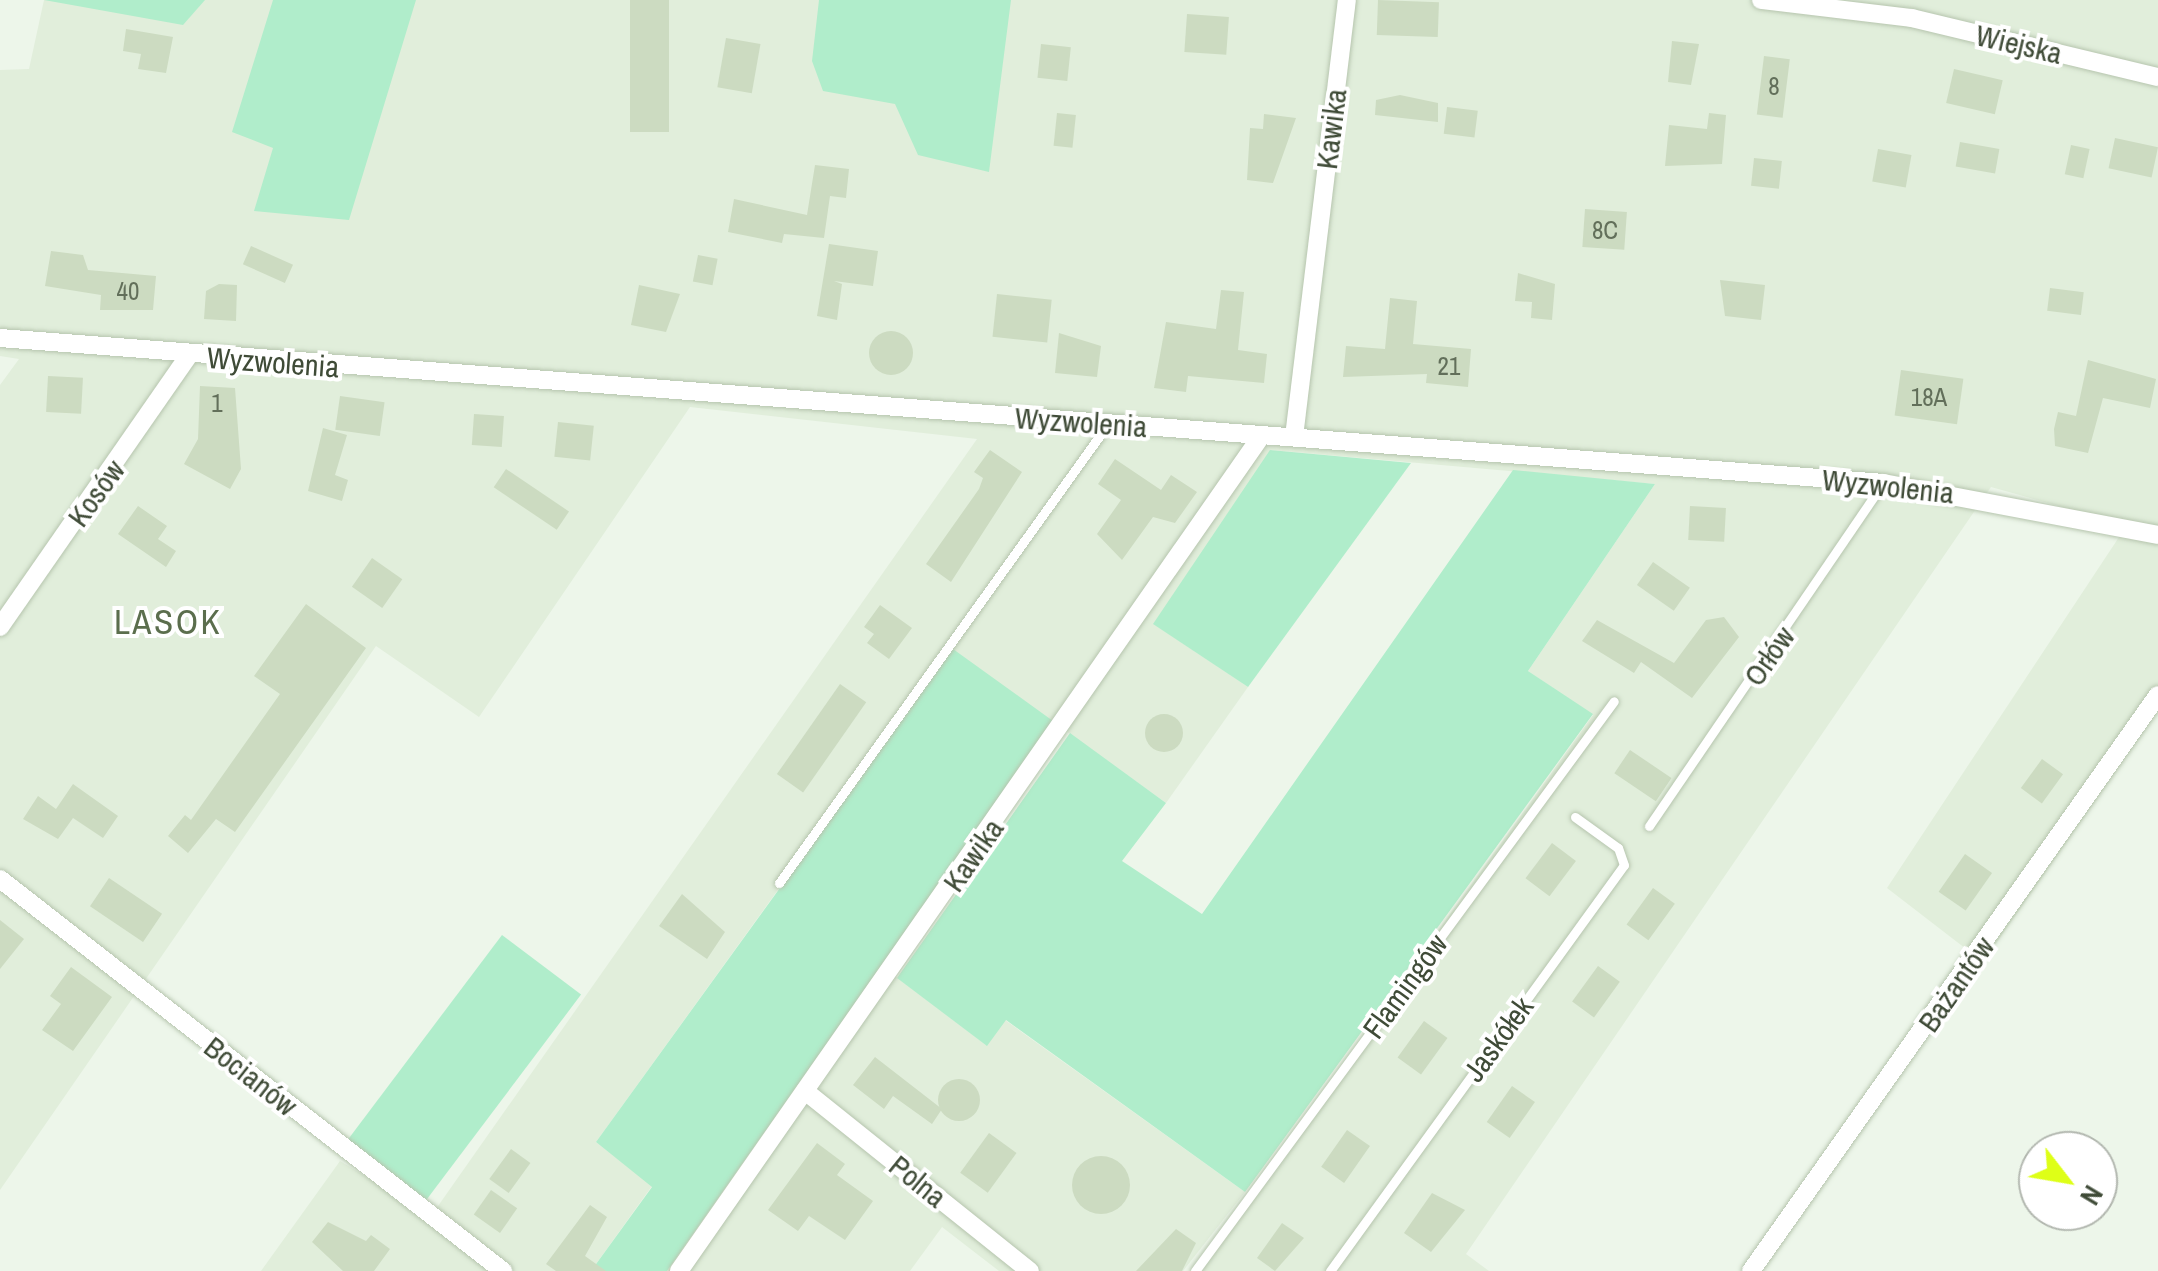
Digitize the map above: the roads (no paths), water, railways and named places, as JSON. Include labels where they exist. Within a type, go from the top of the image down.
[{"type":"street","name":"Kawika","points":[[1294,437],[1347,0]]},
{"type":"street","name":"Wiejska","points":[[1761,0],[1912,18],[2158,76]]},
{"type":"street","name":"Wyzwolenia","points":[[0,338],[188,356],[1883,483],[2158,535]]},
{"type":"street","name":"Kosów","points":[[0,627],[188,356]]},
{"type":"street","name":"Kawika","points":[[679,1271],[1262,435]]},
{"type":"street","name":"Bażantów","points":[[1751,1271],[2158,694]]},
{"type":"street","name":"Bocianów","points":[[0,879],[503,1271]]},
{"type":"street","name":"Polna","points":[[805,1091],[1030,1271]]},
{"type":"lane","points":[[779,883],[1108,424]]},
{"type":"lane","name":"Orłów","points":[[1649,826],[1883,483]]},
{"type":"lane","name":"Flamingów","points":[[1195,1271],[1614,702]]},
{"type":"lane","name":"Jaskółek","points":[[1330,1271],[1624,865],[1618,848],[1575,817]]},
{"type":"district","name":"LASOK","points":[[168,622]]}]
